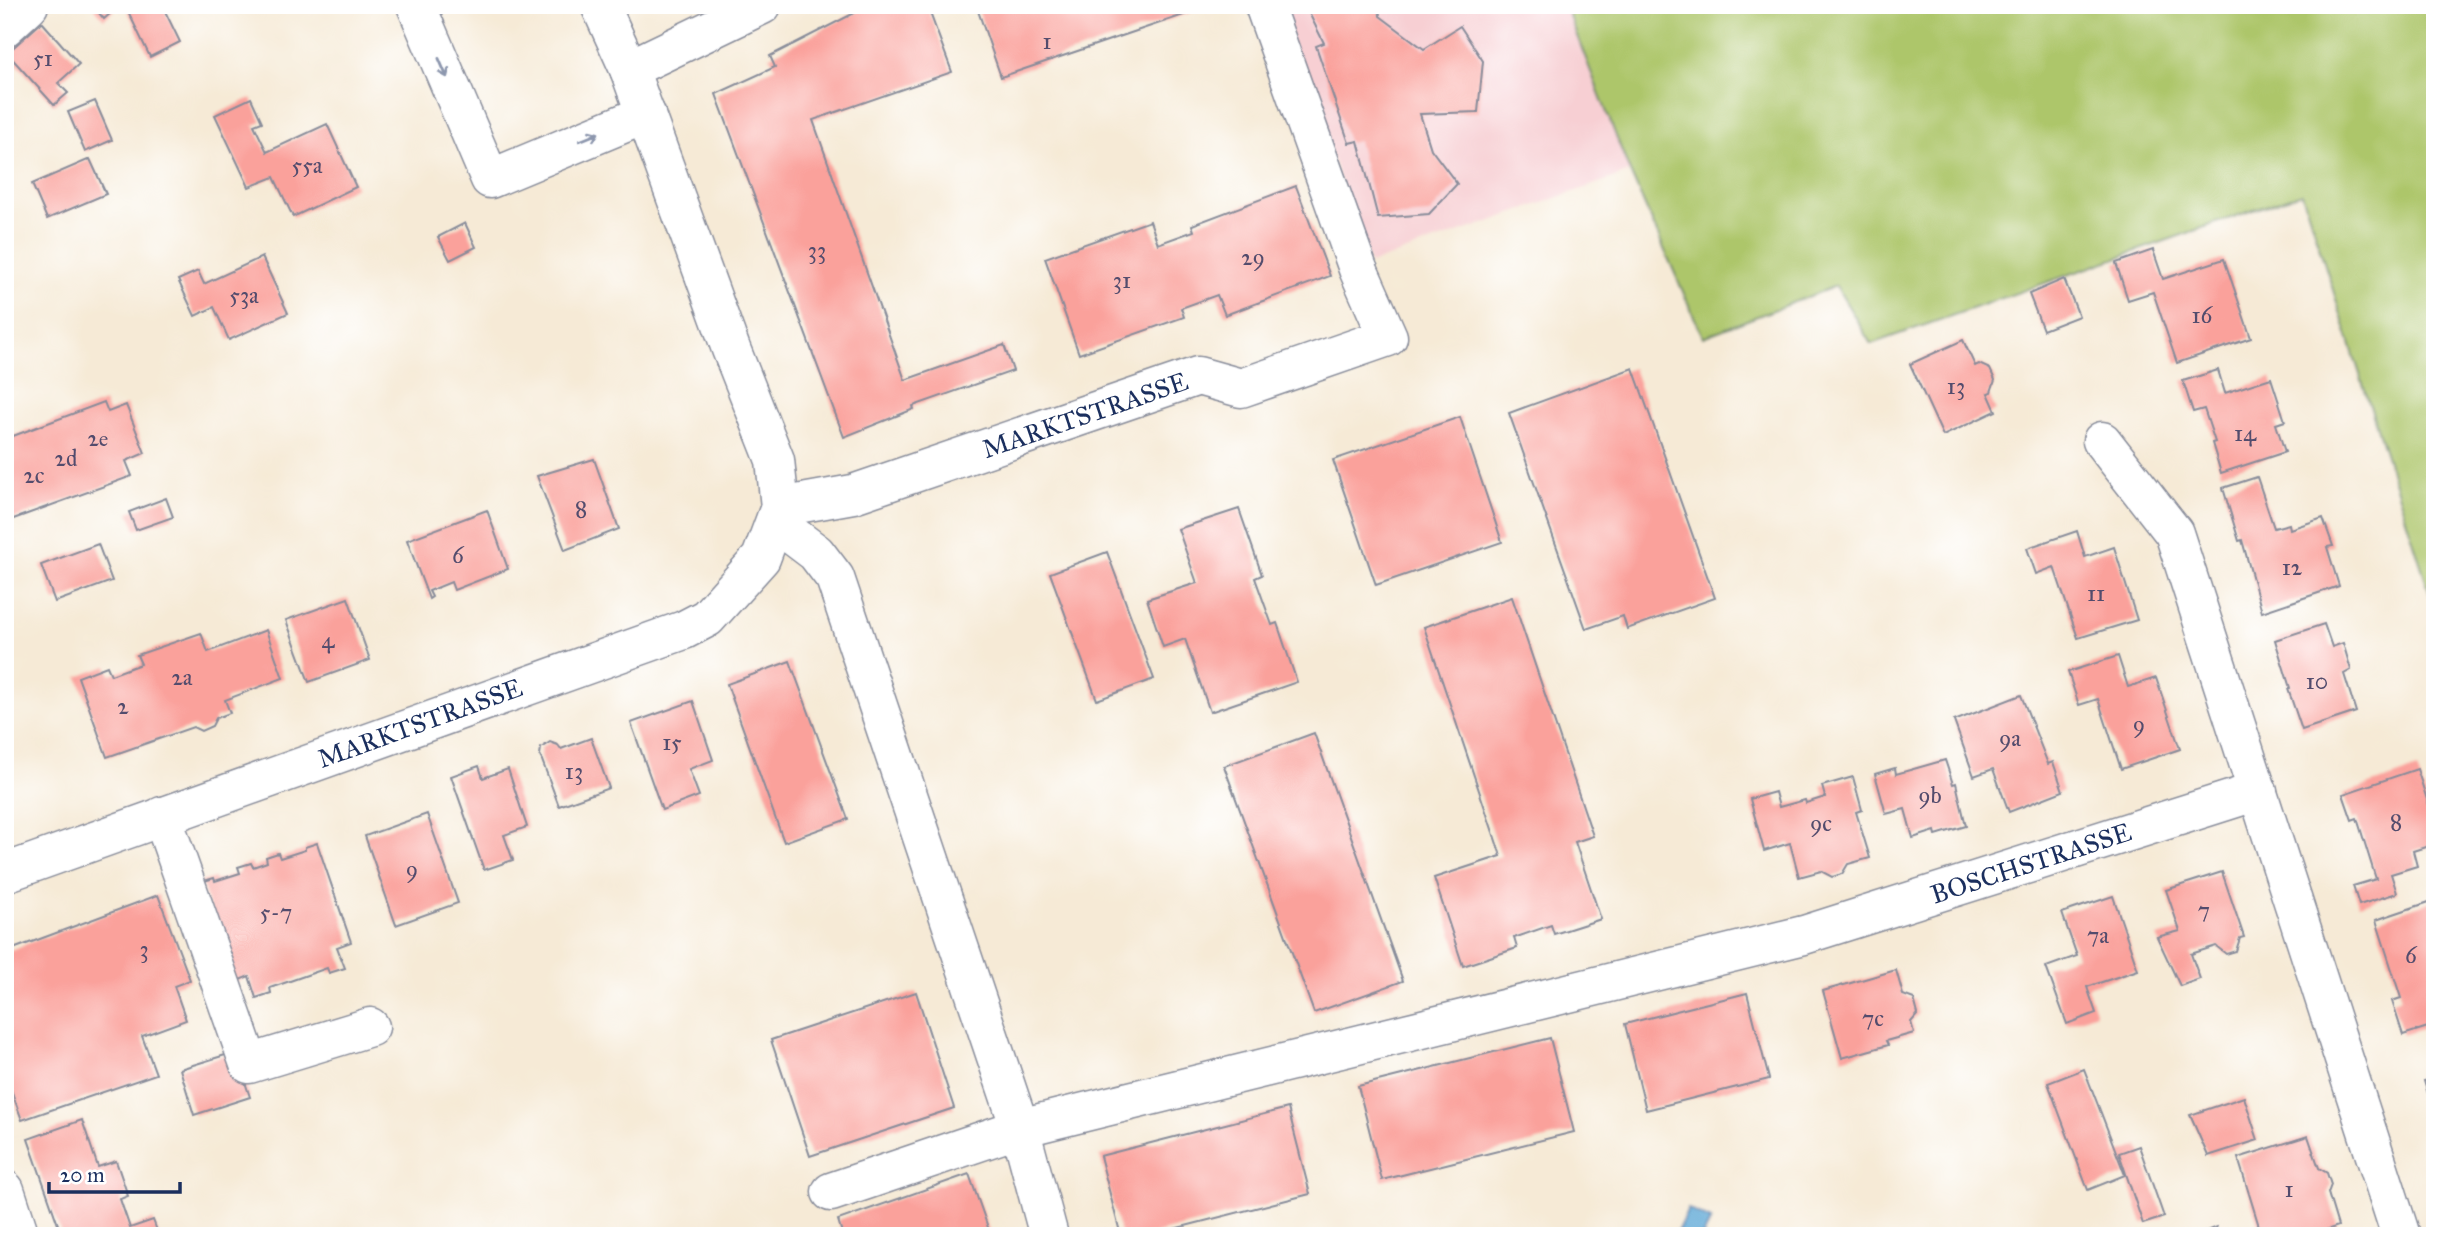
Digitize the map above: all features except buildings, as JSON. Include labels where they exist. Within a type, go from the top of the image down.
[{"type":"street","points":[[5,27],[29,5]]},
{"type":"street","points":[[416,5],[490,178],[646,114]]},
{"type":"street","name":"MARKTSTRASSE","points":[[5,873],[684,629],[707,618],[761,558],[778,514],[775,460],[629,69],[600,5]]},
{"type":"street","points":[[629,69],[762,5]]},
{"type":"street","name":"MARKTSTRASSE","points":[[778,514],[853,494],[1198,376],[1241,388],[1388,337],[1358,269],[1264,5]]},
{"type":"street","points":[[2102,441],[2174,533],[2401,1236]]},
{"type":"street","points":[[778,514],[816,553],[835,579],[1020,1128],[1049,1236]]},
{"type":"street","name":"BOSCHSTRASSE","points":[[831,1192],[1020,1128],[1804,935],[2258,791]]},
{"type":"street","points":[[162,816],[249,1065],[370,1027]]},
{"type":"street","points":[[5,1190],[20,1236]]},
{"type":"shaded area","points":[[1278,5],[1564,5],[1630,172],[1370,264]]},
{"type":"green space","points":[[1565,5],[2435,5],[2435,609],[2302,193],[1871,344],[1836,286],[1703,337],[1630,172]]},
{"type":"water","points":[[1688,1209],[1711,1220],[1703,1236],[1675,1236]]}]
